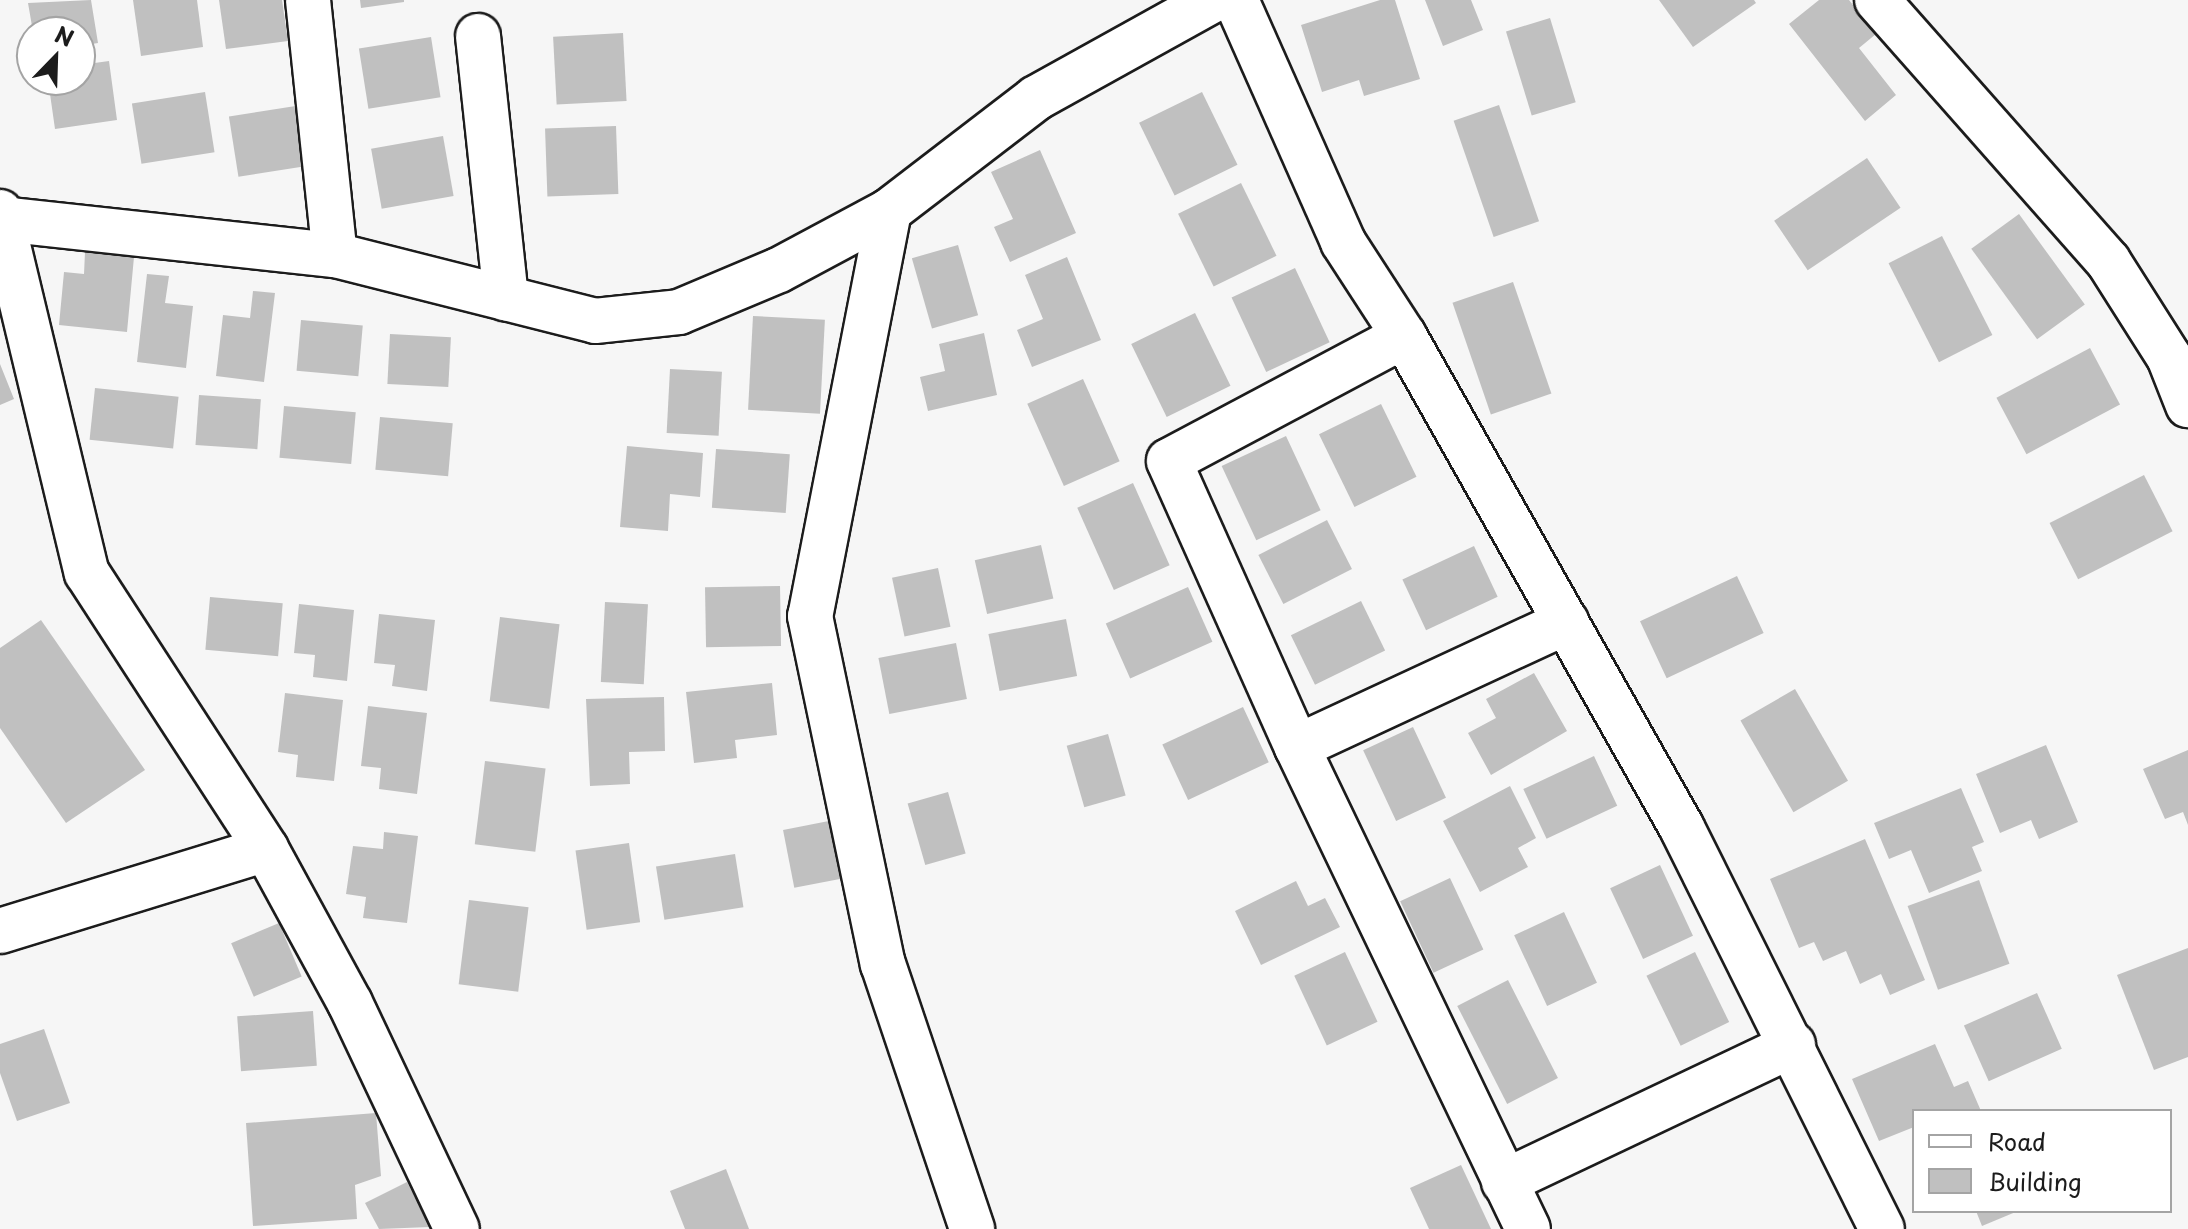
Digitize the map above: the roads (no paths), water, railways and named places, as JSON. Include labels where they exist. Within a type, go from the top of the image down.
[{"type":"street","points":[[308,0],[335,255]]},
{"type":"street","points":[[457,1229],[350,1003],[266,849],[87,573],[1,215],[335,255],[595,321],[679,312],[779,270],[889,211],[1036,98],[1213,0]]},
{"type":"street","points":[[1236,0],[1343,242],[1404,336],[1682,828],[1793,1045],[1882,1229]]},
{"type":"street","points":[[1877,0],[2108,261],[2178,354],[2188,405]]},
{"type":"street","points":[[478,36],[506,299]]},
{"type":"street","points":[[889,211],[810,616],[883,964],[972,1229]]},
{"type":"street","points":[[1404,336],[1169,461],[1297,747],[1528,1229]]},
{"type":"street","points":[[1297,747],[1566,622]]},
{"type":"street","points":[[0,931],[266,849]]},
{"type":"street","points":[[1504,1182],[1793,1045]]}]
